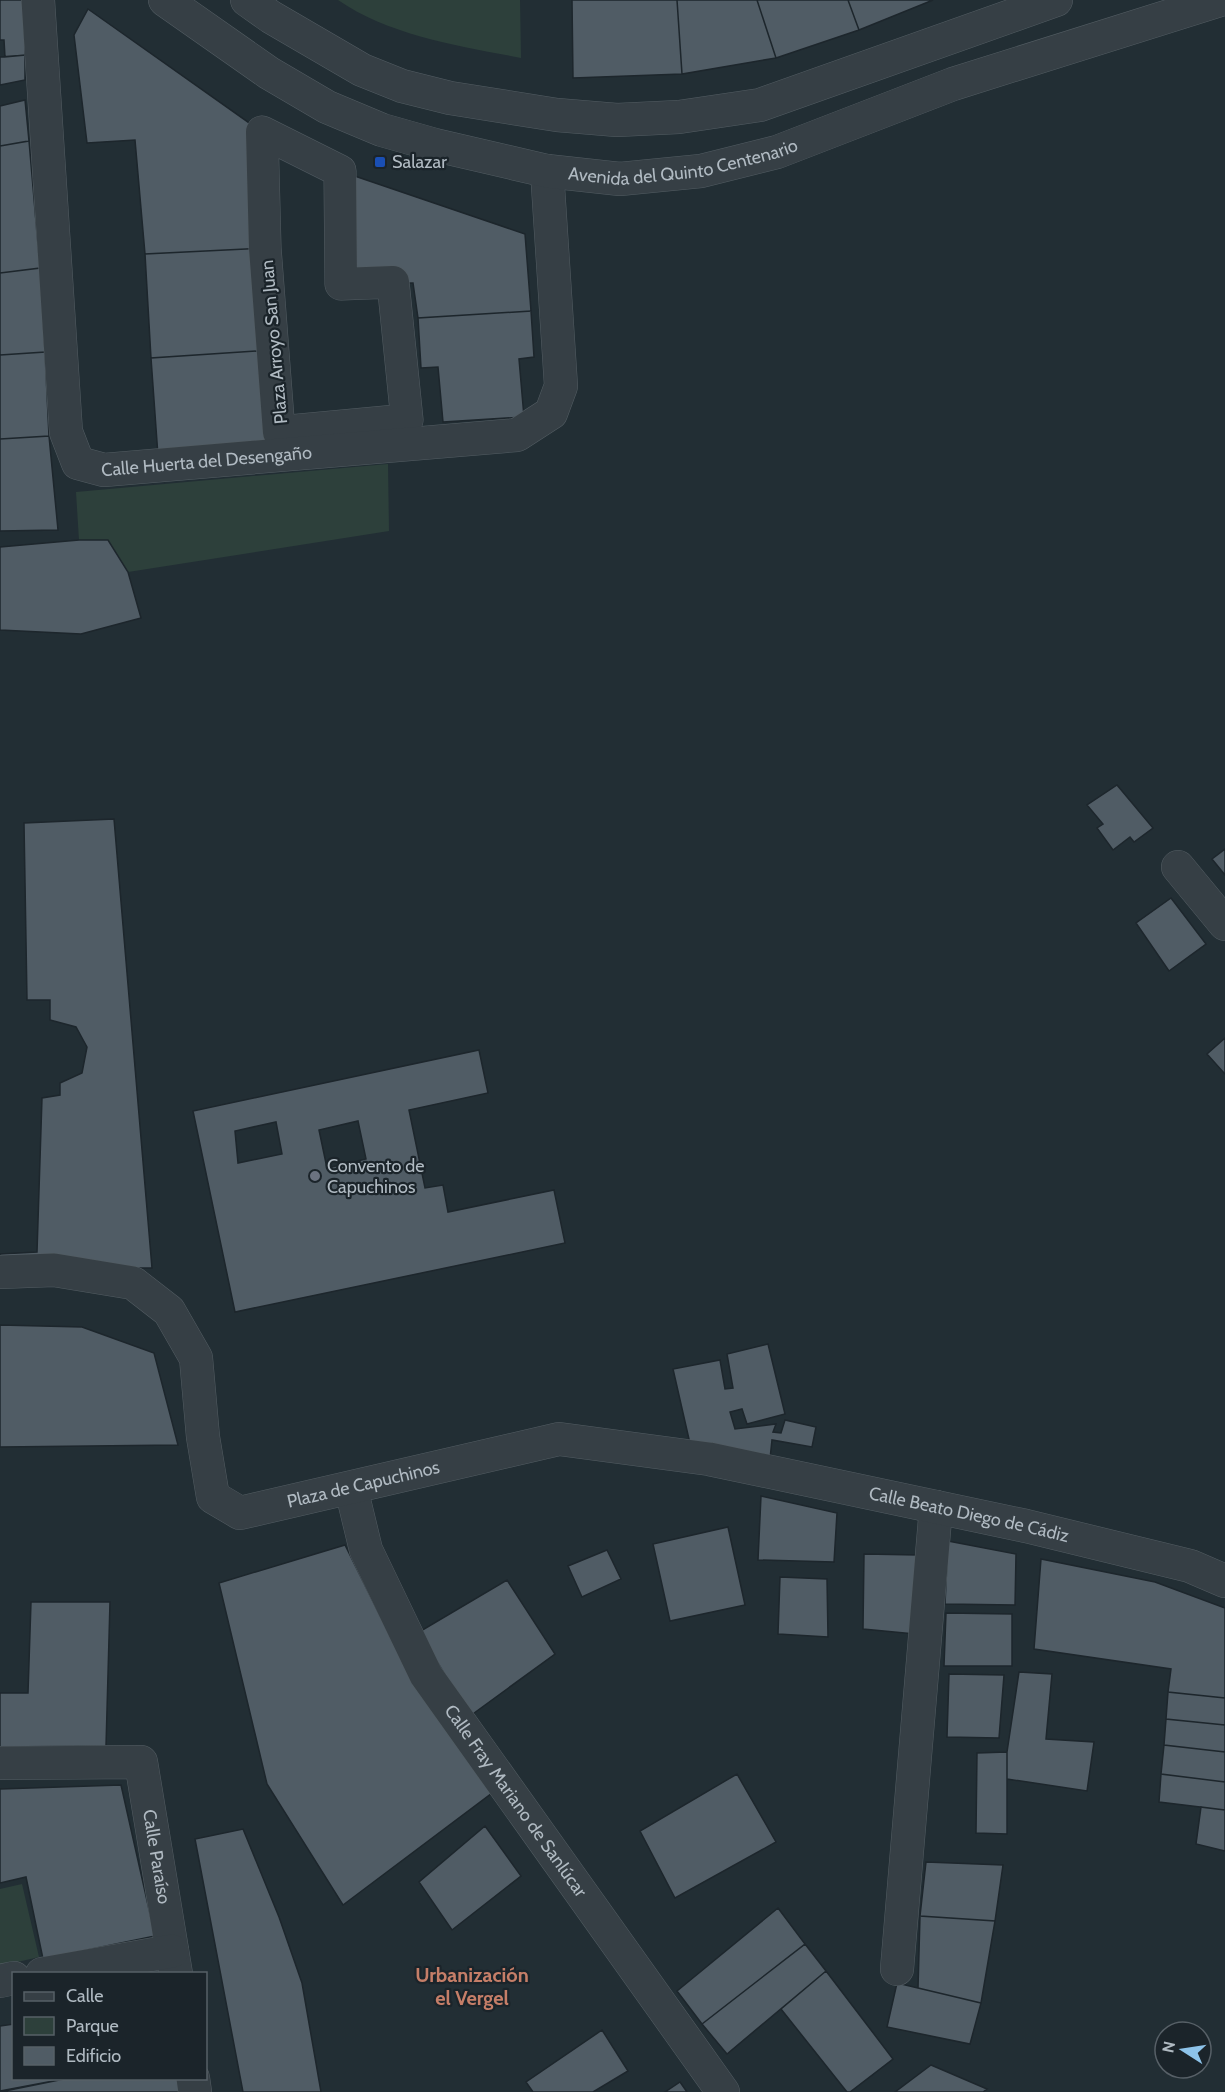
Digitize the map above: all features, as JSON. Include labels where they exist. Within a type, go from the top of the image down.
[{"type":"street","name":"Calle Huerta del Desengaño","points":[[38,0],[66,432],[78,463],[104,470],[517,435],[551,412],[561,386],[547,171]]},
{"type":"street","name":"Avenida del Quinto Centenario","points":[[165,0],[269,73],[327,107],[382,130],[547,171],[620,179],[701,171],[777,152],[953,84],[1220,0]]},
{"type":"street","points":[[247,0],[271,17],[362,70],[402,86],[461,100],[557,115],[617,120],[679,117],[760,105],[1056,0]]},
{"type":"street","name":"Plaza Arroyo San Juan","points":[[262,132],[340,171],[341,284],[393,282],[407,420],[279,432],[265,248],[262,132]]},
{"type":"street","points":[[1178,867],[1225,924]]},
{"type":"street","name":"Plaza de Capuchinos","points":[[0,1272],[54,1270],[133,1283],[169,1311],[196,1358],[202,1437],[213,1497],[240,1513],[559,1439],[709,1459]]},
{"type":"street","name":"Calle Beato Diego de Cádiz","points":[[709,1459],[936,1507],[1190,1566],[1225,1581]]},
{"type":"street","name":"Calle Fray Mariano de Sanlúcar","points":[[351,1488],[366,1550],[426,1675],[723,2092]]},
{"type":"street","points":[[897,1969],[936,1507]]},
{"type":"street","name":"Calle Paraíso","points":[[0,1763],[141,1762],[174,1962],[64,1972]]},
{"type":"green space","points":[[338,0],[520,0],[521,58],[450,44],[403,31],[380,23]]},
{"type":"green space","points":[[388,464],[389,531],[128,572],[108,540],[79,540],[76,492]]},
{"type":"green space","points":[[22,1884],[39,1957],[0,1966],[0,1889]]},
{"type":"building","points":[[0,0],[24,0],[25,55],[5,57],[4,40],[0,40]]},
{"type":"building","points":[[572,0],[677,0],[682,74],[573,78]]},
{"type":"building","points":[[677,0],[757,0],[776,58],[682,74]]},
{"type":"building","points":[[757,0],[848,0],[859,30],[776,58]]},
{"type":"building","points":[[848,0],[933,0],[859,30]]},
{"type":"building","points":[[88,9],[262,132],[265,248],[145,254],[135,140],[87,143],[74,35]]},
{"type":"building","points":[[25,55],[25,80],[0,85],[0,57]]},
{"type":"building","points":[[25,100],[29,141],[0,146],[0,106]]},
{"type":"building","points":[[29,141],[40,268],[0,273],[0,146]]},
{"type":"building","points":[[340,171],[525,234],[531,311],[418,318],[413,283],[341,284]]},
{"type":"building","points":[[265,248],[273,350],[151,358],[145,254]]},
{"type":"building","points":[[40,268],[45,352],[0,355],[0,273]]},
{"type":"building","points":[[531,311],[534,357],[519,359],[524,417],[443,422],[438,367],[421,368],[418,318]]},
{"type":"building","points":[[273,350],[279,445],[158,456],[151,358]]},
{"type":"building","points":[[45,352],[49,436],[0,439],[0,355]]},
{"type":"building","points":[[49,436],[58,530],[0,531],[0,439]]},
{"type":"building","points":[[79,540],[108,540],[128,572],[141,618],[81,634],[0,630],[0,547]]},
{"type":"building","points":[[1117,785],[1153,828],[1134,842],[1130,837],[1113,850],[1097,828],[1103,824],[1087,805]]},
{"type":"building","points":[[114,819],[152,1268],[0,1268],[0,1254],[37,1252],[42,1098],[60,1095],[60,1083],[82,1073],[87,1047],[76,1027],[50,1020],[50,1000],[27,1000],[24,823]]},
{"type":"building","points":[[1225,849],[1225,875],[1212,859]]},
{"type":"building","points":[[1171,898],[1206,944],[1169,971],[1136,923]]},
{"type":"building","points":[[1225,1038],[1225,1074],[1207,1054]]},
{"type":"building","name":"Convento de Capuchinos","points":[[479,1050],[488,1093],[409,1110],[425,1188],[443,1185],[448,1212],[554,1190],[565,1243],[235,1312],[193,1111]],"holes":[[[358,1121],[366,1159],[327,1168],[319,1130]],[[276,1122],[282,1154],[238,1163],[235,1131]]]},
{"type":"building","points":[[0,1325],[82,1327],[154,1353],[178,1445],[0,1447]]},
{"type":"building","points":[[768,1344],[785,1414],[747,1424],[742,1409],[730,1412],[735,1429],[776,1424],[773,1432],[781,1433],[785,1420],[816,1427],[812,1447],[772,1440],[770,1459],[691,1448],[673,1369],[720,1360],[725,1389],[733,1388],[727,1354]]},
{"type":"building","points":[[761,1496],[837,1513],[834,1562],[758,1560]]},
{"type":"building","points":[[728,1527],[745,1605],[670,1621],[653,1544]]},
{"type":"building","points":[[948,1541],[1016,1554],[1015,1605],[945,1604]]},
{"type":"building","points":[[345,1545],[415,1686],[492,1793],[343,1905],[267,1784],[219,1583]]},
{"type":"building","points":[[607,1550],[621,1579],[582,1597],[568,1566]]},
{"type":"building","points":[[864,1554],[918,1555],[915,1634],[863,1629]]},
{"type":"building","points":[[1041,1559],[1155,1582],[1225,1608],[1225,1698],[1168,1692],[1171,1669],[1034,1649]]},
{"type":"building","points":[[780,1577],[827,1579],[828,1637],[778,1634]]},
{"type":"building","points":[[507,1580],[555,1654],[470,1716],[419,1632]]},
{"type":"building","points":[[31,1602],[110,1602],[106,1746],[0,1747],[0,1693],[28,1693]]},
{"type":"building","points":[[946,1613],[1012,1614],[1012,1666],[944,1666]]},
{"type":"building","points":[[1019,1672],[1052,1674],[1046,1739],[1094,1742],[1087,1791],[1007,1779],[1007,1752]]},
{"type":"building","points":[[949,1674],[1004,1675],[999,1738],[947,1737]]},
{"type":"building","points":[[1168,1692],[1225,1698],[1225,1725],[1166,1719]]},
{"type":"building","points":[[1166,1719],[1225,1725],[1225,1752],[1164,1745]]},
{"type":"building","points":[[1164,1745],[1225,1752],[1225,1782],[1161,1774]]},
{"type":"building","points":[[1007,1752],[1007,1834],[976,1833],[977,1753]]},
{"type":"building","points":[[737,1774],[776,1842],[675,1898],[640,1831]]},
{"type":"building","points":[[1161,1774],[1225,1782],[1225,1810],[1159,1802]]},
{"type":"building","points":[[121,1785],[155,1936],[43,1959],[26,1877],[0,1883],[0,1789]]},
{"type":"building","points":[[1201,1807],[1225,1810],[1225,1851],[1196,1844]]},
{"type":"building","points":[[485,1826],[521,1876],[452,1930],[419,1882]]},
{"type":"building","points":[[243,1829],[279,1917],[302,1983],[321,2092],[243,2092],[195,1839]]},
{"type":"building","points":[[926,1862],[1003,1865],[995,1921],[920,1916]]},
{"type":"building","points":[[778,1908],[805,1944],[702,2024],[677,1991]]},
{"type":"building","points":[[920,1916],[995,1921],[981,2003],[918,1988]]},
{"type":"building","points":[[805,1944],[826,1971],[727,2054],[702,2024]]},
{"type":"building","points":[[826,1971],[893,2059],[850,2092],[847,2092],[781,2009]]},
{"type":"building","points":[[897,1983],[981,2003],[970,2044],[887,2027]]},
{"type":"building","points":[[12,2024],[12,2080],[58,2080],[0,2091],[0,2026]]},
{"type":"building","points":[[602,2030],[628,2071],[593,2092],[533,2092],[526,2082]]},
{"type":"building","points":[[931,2065],[987,2089],[983,2092],[895,2092]]},
{"type":"building","points":[[59,2080],[178,2080],[180,2092],[0,2092]]},
{"type":"building","points":[[680,2082],[687,2092],[665,2092]]},
{"type":"place","name":"Salazar","points":[[380,162]]},
{"type":"place","name":"Convento de Capuchinos","points":[[315,1176]]},
{"type":"district","name":"Urbanización el Vergel","points":[[472,1986]]}]
